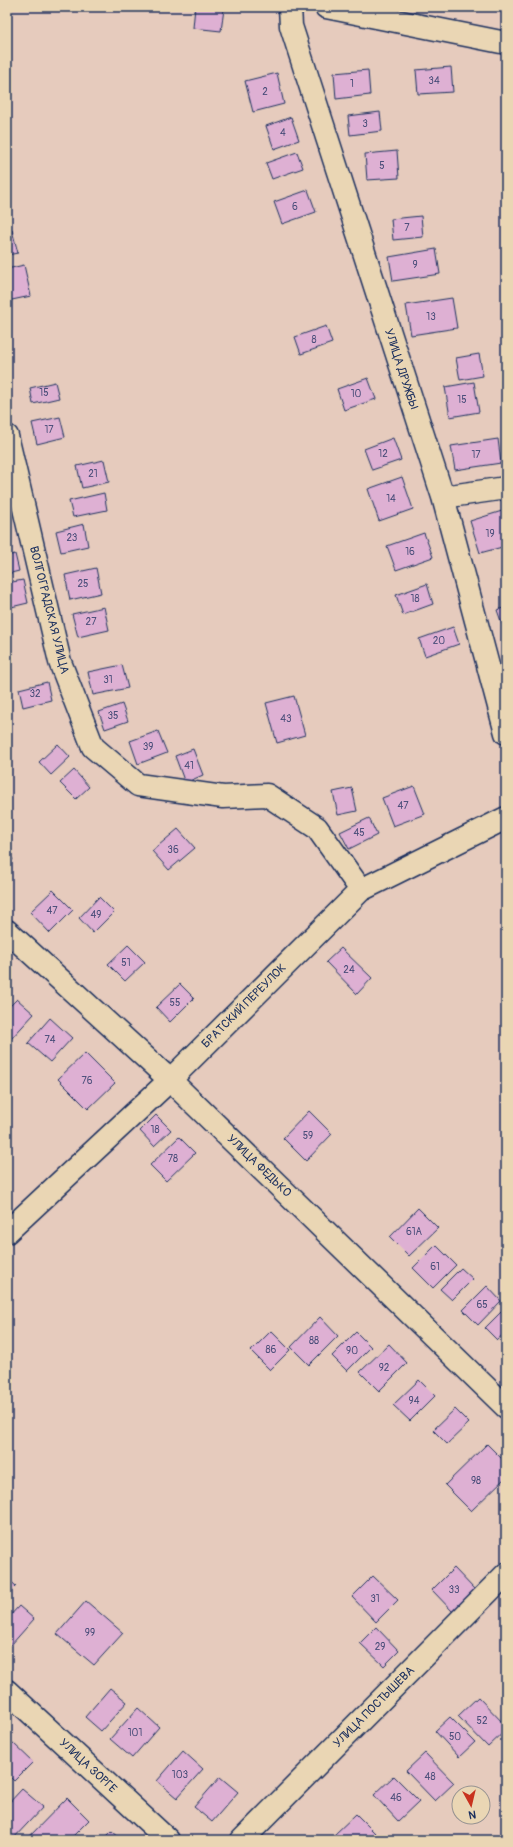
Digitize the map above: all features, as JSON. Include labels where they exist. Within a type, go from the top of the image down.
[{"type":"street","name":"УЛИЦА ДРУЖБЫ","points":[[290,7],[291,26],[443,497],[506,733]]},
{"type":"street","points":[[326,7],[506,43]]},
{"type":"street","name":"ВОЛГОГРАДСКАЯ УЛИЦА","points":[[7,436],[60,662],[93,747],[138,785],[223,797],[267,795],[317,828],[361,890]]},
{"type":"street","points":[[443,497],[506,488]]},
{"type":"street","name":"БРАТСКИЙ ПЕРЕУЛОК","points":[[7,1232],[170,1080],[361,890],[506,818]]},
{"type":"street","name":"УЛИЦА ФЕДЬКО","points":[[7,931],[170,1080],[506,1407]]},
{"type":"street","name":"УЛИЦА ПОСТЫШЕВА","points":[[242,1840],[506,1574]]},
{"type":"street","name":"УЛИЦА ЗОРГЕ","points":[[7,1691],[168,1840]]},
{"type":"building","points":[[195,7],[224,9],[221,31],[193,28]]},
{"type":"building","points":[[451,67],[453,92],[418,94],[416,70]]},
{"type":"building","points":[[368,70],[370,95],[336,99],[334,73]]},
{"type":"building","points":[[277,73],[284,104],[253,112],[245,81]]},
{"type":"building","points":[[380,112],[382,131],[350,135],[348,116]]},
{"type":"building","points":[[291,117],[299,140],[274,149],[266,126]]},
{"type":"building","points":[[397,151],[399,178],[367,180],[365,154]]},
{"type":"building","points":[[297,152],[303,168],[272,179],[266,163]]},
{"type":"building","points":[[308,190],[316,212],[282,224],[274,202]]},
{"type":"building","points":[[421,216],[423,237],[393,240],[391,219]]},
{"type":"building","points":[[12,230],[18,253],[7,255],[7,231]]},
{"type":"building","points":[[436,249],[440,274],[393,281],[389,257]]},
{"type":"building","points":[[24,265],[31,296],[7,301],[7,269]]},
{"type":"building","points":[[452,298],[457,328],[411,335],[406,305]]},
{"type":"building","points":[[326,326],[332,343],[301,354],[295,337]]},
{"type":"building","points":[[479,354],[483,376],[460,380],[456,358]]},
{"type":"building","points":[[368,378],[376,399],[344,410],[337,389]]},
{"type":"building","points":[[55,382],[59,398],[33,404],[30,388]]},
{"type":"building","points":[[474,382],[479,412],[450,417],[445,387]]},
{"type":"building","points":[[60,417],[65,437],[37,444],[32,423]]},
{"type":"building","points":[[393,438],[401,460],[372,470],[364,449]]},
{"type":"building","points":[[498,439],[501,463],[455,470],[451,446]]},
{"type":"building","points":[[104,460],[109,482],[82,488],[77,466]]},
{"type":"building","points":[[402,477],[413,509],[379,521],[368,489]]},
{"type":"building","points":[[104,493],[107,510],[73,517],[69,501]]},
{"type":"building","points":[[502,511],[506,523],[506,546],[480,553],[470,521]]},
{"type":"building","points":[[84,524],[88,546],[61,552],[56,531]]},
{"type":"building","points":[[424,533],[433,557],[396,570],[387,546]]},
{"type":"building","points":[[15,554],[19,571],[7,574],[7,556]]},
{"type":"building","points":[[96,568],[101,593],[70,600],[65,575]]},
{"type":"building","points":[[23,580],[28,603],[7,608],[7,583]]},
{"type":"building","points":[[427,584],[433,604],[403,615],[396,595]]},
{"type":"building","points":[[104,607],[109,630],[78,637],[72,614]]},
{"type":"building","points":[[506,607],[506,635],[497,610]]},
{"type":"building","points":[[453,627],[459,644],[425,656],[419,639]]},
{"type":"building","points":[[122,665],[128,688],[93,695],[88,672]]},
{"type":"building","points":[[47,682],[51,700],[23,707],[19,689]]},
{"type":"building","points":[[294,696],[305,735],[277,743],[266,703]]},
{"type":"building","points":[[122,704],[128,721],[105,729],[99,712]]},
{"type":"building","points":[[158,731],[167,753],[138,764],[130,741]]},
{"type":"building","points":[[58,744],[70,757],[51,775],[39,762]]},
{"type":"building","points":[[193,749],[203,775],[185,783],[175,756]]},
{"type":"building","points":[[74,770],[89,787],[76,799],[60,783]]},
{"type":"building","points":[[414,786],[425,814],[393,826],[382,798]]},
{"type":"building","points":[[352,788],[357,811],[338,815],[333,792]]},
{"type":"building","points":[[369,818],[377,835],[349,849],[340,832]]},
{"type":"building","points":[[178,829],[195,848],[169,870],[152,851]]},
{"type":"building","points":[[7,855],[13,859],[7,867]]},
{"type":"building","points":[[53,890],[73,910],[50,933],[30,912]]},
{"type":"building","points":[[99,897],[114,912],[93,933],[79,918]]},
{"type":"building","points":[[128,945],[145,962],[125,981],[108,964]]},
{"type":"building","points":[[341,948],[372,978],[357,994],[326,962]]},
{"type":"building","points":[[180,984],[194,998],[170,1022],[156,1007]]},
{"type":"building","points":[[17,999],[34,1014],[10,1040],[7,1038],[7,1009]]},
{"type":"building","points":[[50,1018],[72,1038],[50,1062],[28,1043]]},
{"type":"building","points":[[85,1053],[115,1083],[88,1109],[58,1079]]},
{"type":"building","points":[[309,1111],[332,1134],[306,1161],[283,1138]]},
{"type":"building","points":[[156,1115],[171,1130],[154,1146],[140,1131]]},
{"type":"building","points":[[179,1137],[195,1153],[166,1181],[150,1165]]},
{"type":"building","points":[[418,1208],[438,1228],[409,1256],[390,1237]]},
{"type":"building","points":[[436,1245],[456,1265],[433,1288],[413,1268]]},
{"type":"building","points":[[461,1268],[473,1279],[452,1300],[440,1289]]},
{"type":"building","points":[[487,1286],[501,1301],[478,1325],[463,1310]]},
{"type":"building","points":[[506,1307],[506,1332],[497,1340],[485,1328]]},
{"type":"building","points":[[320,1317],[338,1336],[309,1365],[291,1347]]},
{"type":"building","points":[[271,1331],[290,1350],[270,1370],[251,1351]]},
{"type":"building","points":[[356,1332],[371,1347],[347,1371],[332,1356]]},
{"type":"building","points":[[389,1344],[407,1363],[379,1391],[360,1372]]},
{"type":"building","points":[[506,1351],[506,1360],[501,1355]]},
{"type":"building","points":[[419,1380],[435,1396],[410,1421],[393,1405]]},
{"type":"building","points":[[455,1409],[469,1423],[447,1444],[433,1430]]},
{"type":"building","points":[[487,1444],[506,1463],[506,1477],[471,1511],[445,1485]]},
{"type":"building","points":[[454,1568],[475,1590],[453,1612],[432,1590]]},
{"type":"building","points":[[373,1576],[398,1600],[376,1622],[352,1597]]},
{"type":"building","points":[[7,1578],[16,1586],[7,1595]]},
{"type":"building","points":[[86,1601],[123,1633],[94,1665],[57,1634]]},
{"type":"building","points":[[19,1606],[34,1619],[11,1645],[7,1641],[7,1619]]},
{"type":"building","points":[[376,1627],[399,1651],[384,1666],[360,1643]]},
{"type":"building","points":[[110,1688],[127,1702],[101,1731],[85,1717]]},
{"type":"building","points":[[478,1697],[506,1726],[506,1730],[488,1747],[458,1716]]},
{"type":"building","points":[[138,1708],[159,1727],[132,1758],[110,1739]]},
{"type":"building","points":[[450,1717],[475,1742],[459,1757],[435,1731]]},
{"type":"building","points":[[13,1743],[33,1762],[14,1781],[7,1774],[7,1749]]},
{"type":"building","points":[[183,1751],[203,1769],[177,1798],[157,1781]]},
{"type":"building","points":[[425,1753],[454,1783],[435,1801],[406,1771]]},
{"type":"building","points":[[394,1776],[419,1801],[398,1821],[374,1795]]},
{"type":"building","points":[[220,1777],[238,1792],[212,1822],[194,1807]]},
{"type":"building","points":[[22,1789],[43,1807],[12,1840],[7,1836],[7,1805]]},
{"type":"building","points":[[67,1798],[89,1820],[69,1840],[26,1840]]},
{"type":"building","points":[[356,1814],[382,1840],[339,1840],[334,1835]]},
{"type":"building","points":[[112,1831],[122,1840],[103,1840]]}]
